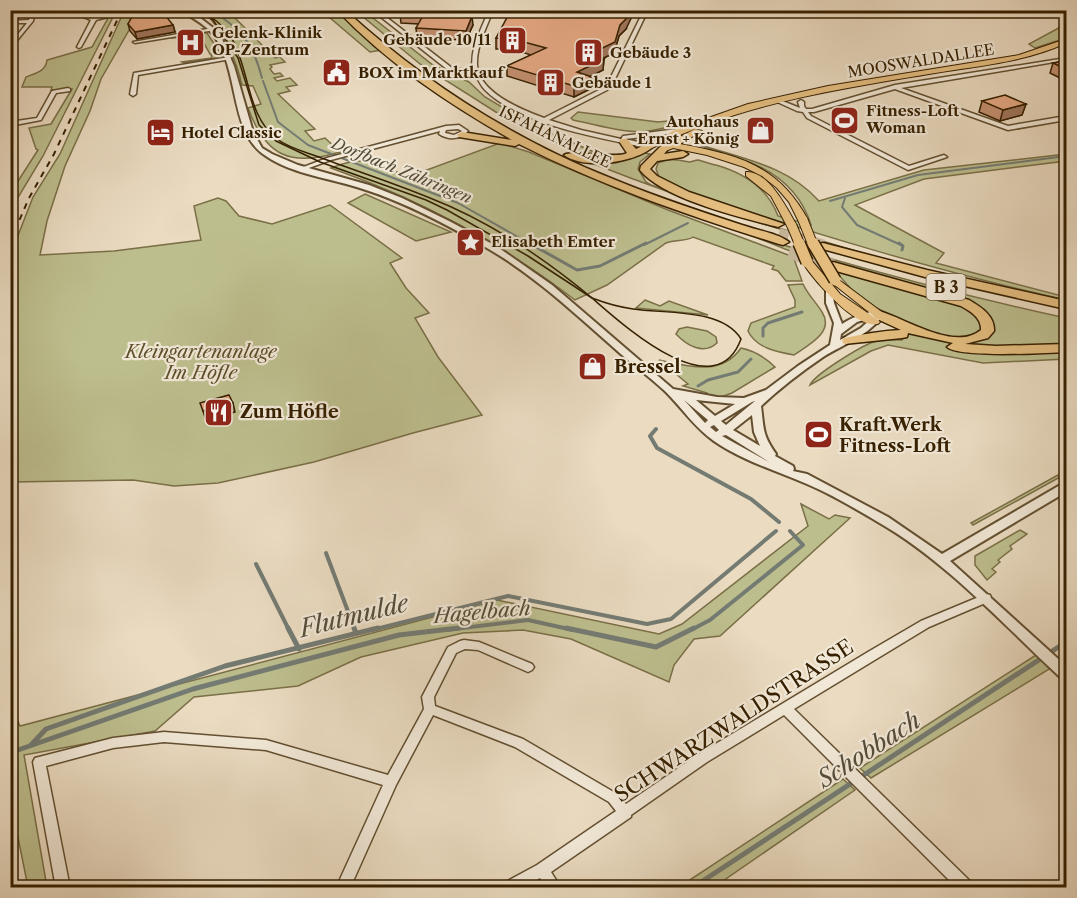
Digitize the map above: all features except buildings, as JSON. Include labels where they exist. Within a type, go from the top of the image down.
[{"type":"highway","name":"ISFAHANALLEE","points":[[340,10],[384,49],[446,97],[541,150],[602,177],[705,217],[782,238]]},
{"type":"highway","name":"ISFAHANALLEE","points":[[351,10],[411,61],[447,87],[511,126],[569,155],[782,238]]},
{"type":"highway","points":[[462,135],[496,139],[541,150]]},
{"type":"highway","points":[[624,139],[633,155]]},
{"type":"highway","points":[[569,155],[611,161],[660,145]]},
{"type":"highway","points":[[660,145],[645,170],[659,182],[782,238]]},
{"type":"highway","points":[[651,159],[683,154]]},
{"type":"highway","points":[[826,251],[965,303],[983,314],[988,320],[988,327],[986,332],[974,339],[951,339],[873,317]]},
{"type":"highway","name":"B 3","points":[[826,251],[942,272],[990,289],[1066,305]]},
{"type":"highway","name":"B 3","points":[[826,251],[922,281],[1066,313]]},
{"type":"highway","points":[[873,317],[902,334],[925,342],[964,349],[1066,348]]},
{"type":"highway","points":[[849,340],[877,335],[902,334]]},
{"type":"main road","name":"MOOSWALDALLEE","points":[[660,145],[676,130],[873,81],[1014,58],[1066,41]]},
{"type":"main road","name":"MOOSWALDALLEE","points":[[660,145],[782,103],[801,102],[1022,61],[1066,46]]},
{"type":"main road","points":[[692,134],[693,144],[701,151]]},
{"type":"main road","points":[[660,145],[701,151],[738,161],[765,173],[786,191],[803,220],[817,253],[835,280],[873,317]]},
{"type":"main road","points":[[660,145],[683,154],[729,165],[751,175],[775,194],[789,217],[801,251],[819,280],[829,292],[873,317]]},
{"type":"street","points":[[11,47],[30,21],[33,10]]},
{"type":"street","points":[[69,10],[94,19],[106,16],[108,10]]},
{"type":"street","points":[[181,10],[200,18],[213,29],[229,58],[249,132],[256,145],[267,154],[308,170],[368,188],[413,206],[496,250],[561,296],[670,391],[704,428],[733,448],[775,469],[807,480]]},
{"type":"street","points":[[374,10],[444,66],[455,71],[476,69]]},
{"type":"street","points":[[491,10],[478,48],[476,69],[491,94],[522,112],[572,129],[660,145]]},
{"type":"street","points":[[545,120],[604,89],[646,10]]},
{"type":"street","points":[[79,47],[94,19]]},
{"type":"street","points":[[10,22],[30,21]]},
{"type":"street","points":[[135,42],[213,29]]},
{"type":"street","points":[[133,94],[136,74],[229,58]]},
{"type":"street","name":"MOOSWALDALLEE","points":[[805,111],[895,87],[1066,59]]},
{"type":"street","name":"MOOSWALDALLEE","points":[[895,87],[1008,128],[1066,118]]},
{"type":"street","points":[[10,124],[39,119],[54,92],[68,90]]},
{"type":"street","points":[[801,102],[809,117],[908,168],[944,157]]},
{"type":"street","points":[[782,103],[805,111]]},
{"type":"street","points":[[308,170],[329,159],[444,133],[459,127],[465,130],[462,135],[444,133]]},
{"type":"street","points":[[624,139],[676,130]]},
{"type":"street","points":[[308,170],[337,162],[345,157]]},
{"type":"street","points":[[829,292],[830,303],[838,323],[835,346]]},
{"type":"street","points":[[836,333],[873,317]]},
{"type":"street","points":[[704,428],[752,404],[835,346],[849,340],[873,317]]},
{"type":"street","points":[[670,391],[752,404]]},
{"type":"street","points":[[684,395],[726,430],[807,480],[884,520],[942,560],[986,598],[1066,674]]},
{"type":"street","points":[[715,436],[726,430],[752,404]]},
{"type":"street","points":[[752,404],[758,437],[777,462]]},
{"type":"street","points":[[942,560],[1066,488]]},
{"type":"street","name":"SCHWARZWALDSTRASSE","points":[[509,888],[542,870],[703,758],[925,624],[986,598]]},
{"type":"street","points":[[343,888],[391,782],[430,709],[428,698],[452,650],[464,644],[479,646],[528,667]]},
{"type":"street","points":[[430,709],[519,743],[613,798],[626,813]]},
{"type":"street","points":[[786,709],[967,888]]},
{"type":"street","points":[[63,888],[39,762],[113,743],[164,738],[266,746],[391,782]]},
{"type":"street","points":[[542,870],[554,888]]},
{"type":"green space","points":[[112,11],[116,11],[43,156],[17,199],[11,215],[11,192],[38,150],[29,128],[51,124],[72,89],[51,90],[52,87],[22,87],[26,77],[43,69],[47,60],[92,47]]},
{"type":"green space","name":"Kleingartenanlage Im Höfle","points":[[124,11],[140,11],[101,79],[90,111],[65,166],[47,221],[40,255],[114,251],[201,240],[194,206],[218,198],[226,201],[239,216],[272,224],[330,205],[402,258],[390,263],[406,288],[429,313],[415,318],[438,357],[482,415],[314,462],[218,483],[174,486],[133,480],[11,482],[10,256],[33,197],[60,154]]},
{"type":"green space","points":[[322,11],[336,11],[382,50],[370,52]]},
{"type":"green space","points":[[356,11],[364,11],[433,65],[469,82],[485,97],[512,113],[526,127],[555,135],[603,156],[614,157],[625,154],[625,157],[603,159],[586,156],[510,121],[420,64]]},
{"type":"green space","points":[[230,13],[275,58],[280,57],[285,62],[270,65],[272,67],[270,69],[274,74],[280,73],[283,76],[274,78],[277,81],[290,78],[297,85],[286,87],[290,91],[278,94],[315,129],[305,131],[314,141],[325,138],[340,152],[294,158],[282,154],[263,138],[248,108],[261,104],[253,86],[242,85],[230,49],[210,18]]},
{"type":"green space","points":[[1066,24],[1066,38],[1035,48],[1029,44]]},
{"type":"green space","points":[[207,33],[222,56],[217,58],[184,63],[182,62],[212,58],[211,55],[214,54],[210,54],[202,36],[170,38]]},
{"type":"green space","points":[[578,112],[658,122],[688,119],[657,130],[630,132],[573,120],[571,118]]},
{"type":"green space","points":[[500,143],[529,152],[668,210],[791,256],[790,251],[750,235],[908,280],[1066,318],[1066,359],[983,363],[888,345],[871,351],[810,385],[829,368],[873,342],[902,340],[911,326],[873,306],[853,291],[834,270],[793,256],[802,281],[786,281],[778,271],[772,269],[774,266],[693,237],[666,243],[607,285],[575,300],[517,259],[458,224],[397,194],[331,168],[353,162],[371,162],[408,177]]},
{"type":"green space","points":[[698,144],[778,171],[793,179],[819,201],[924,170],[1066,154],[1066,161],[924,179],[855,205],[944,253],[936,263],[1066,297],[1066,300],[921,264],[825,236],[682,190],[659,177],[656,169],[658,163],[666,160],[689,162],[698,160],[726,168],[754,183],[774,206],[778,216],[811,225],[800,201],[774,175],[751,163]]},
{"type":"green space","points":[[644,153],[650,154],[640,162],[638,169],[646,182],[751,219],[669,192],[589,162],[616,163]]},
{"type":"green space","points":[[365,194],[451,232],[416,241],[348,203]]},
{"type":"green space","points":[[754,220],[913,268],[830,245]]},
{"type":"green space","points":[[803,284],[825,319],[823,332],[794,355],[774,351],[756,342],[748,331],[751,323],[795,307],[795,300],[788,285]]},
{"type":"green space","points":[[645,300],[660,306],[669,301],[708,315],[636,308]]},
{"type":"green space","points":[[687,327],[707,331],[716,337],[717,343],[712,347],[701,349],[690,345],[676,334],[679,329]]},
{"type":"green space","points":[[741,348],[760,355],[775,367],[732,393],[721,397],[705,397],[707,393],[683,386],[688,384],[659,360],[692,366],[714,366],[733,357]]},
{"type":"green space","points":[[1058,475],[1060,477],[973,525],[971,523]]},
{"type":"green space","points":[[801,504],[829,519],[835,515],[850,518],[720,636],[694,639],[674,665],[669,682],[571,639],[523,630],[463,633],[361,657],[298,686],[194,697],[155,731],[24,755],[47,887],[28,887],[11,803],[10,704],[20,726],[497,600],[659,634],[682,624],[808,526]]},
{"type":"green space","points":[[1020,530],[1027,534],[1010,546],[1012,549],[998,560],[1000,562],[992,569],[996,572],[987,580],[975,565],[975,556]]},
{"type":"green space","points":[[1036,655],[1051,668],[871,778],[860,768]]},
{"type":"green space","points":[[843,779],[855,790],[714,887],[679,887]]},
{"type":"waterway","name":"Dorfbach Zähringen","points":[[210,10],[238,30],[250,46],[262,78]]},
{"type":"waterway","name":"Dorfbach Zähringen","points":[[263,81],[278,122],[308,145],[458,203],[532,245]]},
{"type":"waterway","name":"Dorfbach Zähringen","points":[[830,201],[918,175],[1066,156]]},
{"type":"waterway","name":"Hagelbach","points":[[845,198],[842,207],[857,225],[901,245]]},
{"type":"waterway","name":"Dorfbach Zähringen","points":[[644,245],[688,223]]},
{"type":"waterway","name":"Dorfbach Zähringen","points":[[529,243],[577,270],[600,266],[646,243]]},
{"type":"waterway","name":"Hagelbach","points":[[899,243],[903,246],[902,250]]},
{"type":"waterway","name":"Hagelbach","points":[[763,336],[763,328],[768,323],[802,312]]},
{"type":"waterway","name":"Hagelbach","points":[[698,386],[708,380],[738,372],[751,359]]},
{"type":"waterway","name":"Hagelbach","points":[[656,429],[650,436],[657,448],[751,499],[779,522]]},
{"type":"waterway","name":"Flutmulde","points":[[372,630],[508,596],[647,624],[671,619],[776,531]]},
{"type":"waterway","name":"Hagelbach","points":[[691,630],[710,620],[803,545],[790,531]]},
{"type":"waterway","points":[[326,553],[355,630]]},
{"type":"waterway","points":[[256,564],[288,628]]},
{"type":"waterway","name":"Hagelbach","points":[[446,630],[528,620],[573,630]]},
{"type":"waterway","points":[[288,628],[298,648]]},
{"type":"waterway","name":"Flutmulde","points":[[354,628],[356,633]]},
{"type":"waterway","name":"Flutmulde","points":[[298,648],[378,628]]},
{"type":"waterway","name":"Hagelbach","points":[[18,750],[193,689],[399,635],[459,628]]},
{"type":"waterway","name":"Hagelbach","points":[[566,628],[656,647],[694,628]]},
{"type":"waterway","name":"Schobbach","points":[[692,888],[1066,642]]},
{"type":"waterway","name":"Flutmulde","points":[[31,745],[46,729],[225,666],[298,648]]},
{"type":"tunnel","points":[[779,233],[819,245]]},
{"type":"tunnel","points":[[813,243],[823,246]]},
{"type":"tunnel","points":[[789,252],[833,266]]},
{"type":"tram line","points":[[196,10],[213,20],[238,58],[259,125],[276,141],[320,162],[426,200],[447,210],[528,256],[592,298]]},
{"type":"tram line","points":[[201,10],[218,22],[231,37],[259,117],[277,139],[297,150],[452,207],[495,229],[555,269],[592,298]]},
{"type":"tram line","points":[[592,298],[628,308],[707,317],[732,329],[741,339],[728,359],[711,366],[690,364],[645,341],[592,298]]},
{"type":"railway","points":[[10,242],[29,198],[54,154],[122,10]]},
{"type":"railway","points":[[10,874],[13,888]]},
{"type":"place","name":"Gebäude 10/11","points":[[512,40]]},
{"type":"place","name":"Gelenk-Klinik OP-Zentrum","points":[[191,42]]},
{"type":"place","name":"Gebäude 3","points":[[589,53]]},
{"type":"place","name":"BOX im Marktkauf","points":[[337,73]]},
{"type":"place","name":"Gebäude 1","points":[[551,83]]},
{"type":"place","name":"Fitness-Loft Woman","points":[[845,120]]},
{"type":"place","name":"Autohaus Ernst + König","points":[[760,131]]},
{"type":"place","name":"Hotel Classic","points":[[160,133]]},
{"type":"place","name":"Elisabeth Emter","points":[[470,242]]},
{"type":"place","name":"Bressel","points":[[593,367]]},
{"type":"place","name":"Zum Höfle","points":[[219,412]]},
{"type":"place","name":"Kraft.Werk Fitness-Loft","points":[[818,435]]}]
